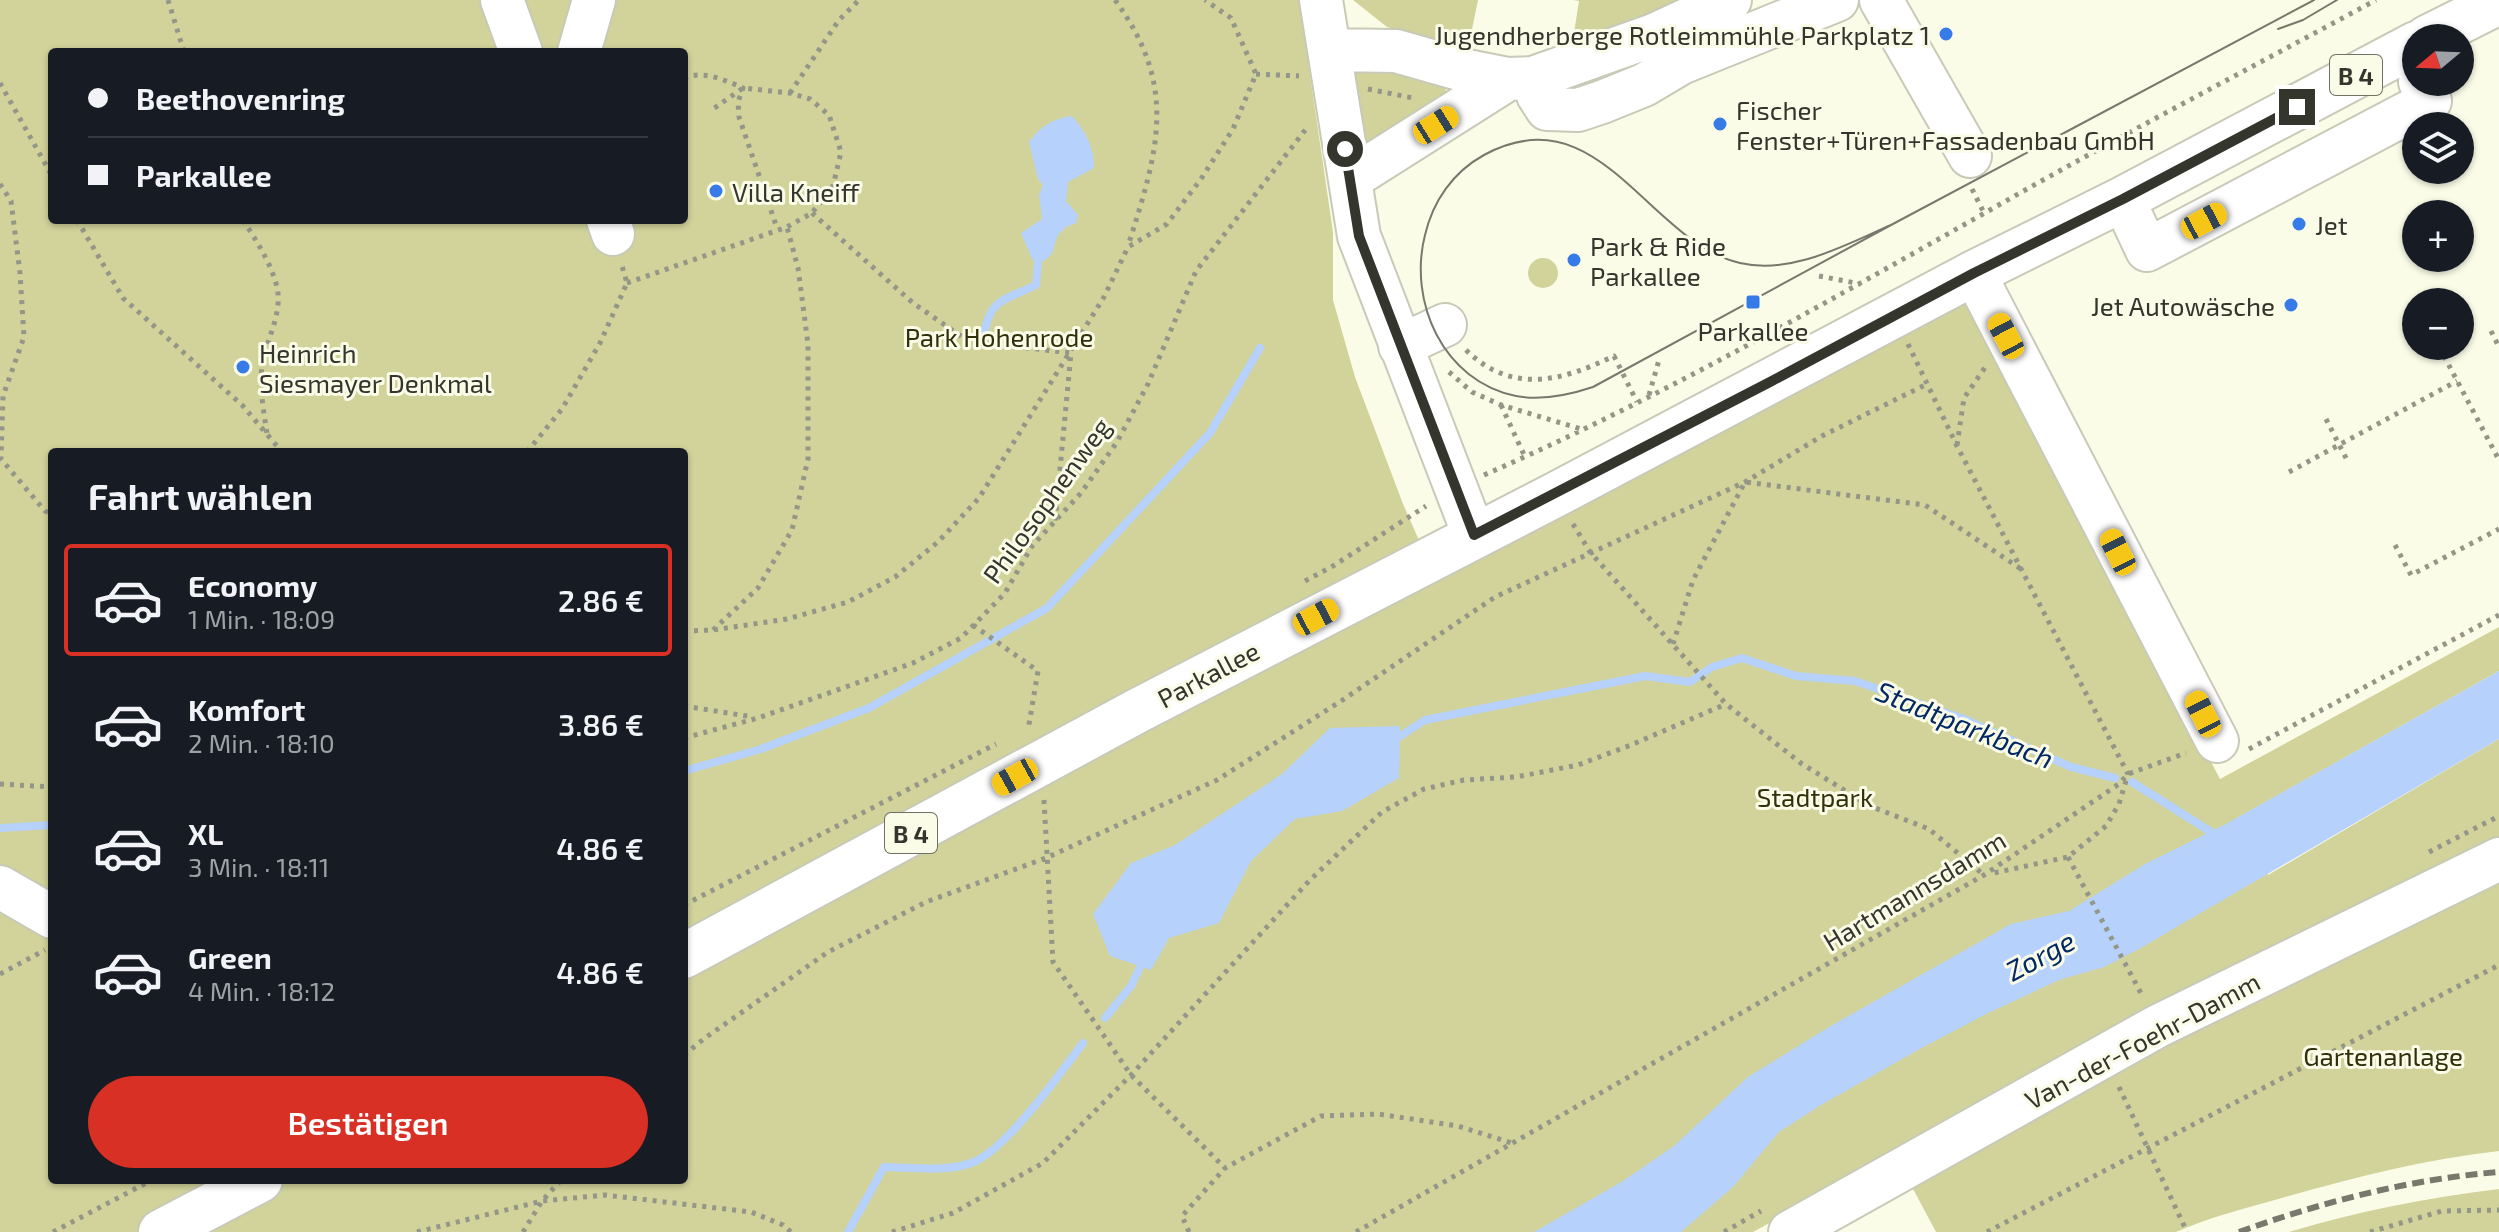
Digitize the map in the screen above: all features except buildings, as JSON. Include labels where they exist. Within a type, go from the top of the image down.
[{"type":"main road","points":[[2455,24],[2499,2]]},
{"type":"main road","name":"Parkallee","points":[[688,954],[1037,737],[1474,535],[2402,51]]},
{"type":"main road","points":[[161,1232],[252,1184]]},
{"type":"street","points":[[502,0],[520,48]]},
{"type":"street","points":[[580,48],[594,0]]},
{"type":"street","points":[[1321,0],[1324,72],[1350,179],[1359,236],[1425,334],[1455,488],[1474,535]]},
{"type":"street","points":[[1350,179],[1521,78],[1654,35],[1730,0]]},
{"type":"street","points":[[1324,72],[1396,51],[1463,70],[1521,78],[1547,109],[1578,110],[1644,85],[1681,63],[1837,0]]},
{"type":"street","points":[[1881,0],[1970,156]]},
{"type":"street","points":[[2123,199],[2147,250],[2430,101],[2427,96]]},
{"type":"street","points":[[1974,273],[2217,741]]},
{"type":"street","name":"Van-der-Foehr-Damm","points":[[1790,1232],[2158,1026],[2499,859]]},
{"type":"street","points":[[0,887],[48,915]]},
{"type":"path","points":[[168,0],[183,48]]},
{"type":"path","points":[[790,93],[839,20],[859,0]]},
{"type":"path","points":[[688,631],[787,619],[848,602],[895,577],[938,542],[979,498],[1104,297],[1128,247],[1148,181],[1158,124],[1153,71],[1131,22],[1115,0]]},
{"type":"path","points":[[1128,247],[1167,224],[1201,179],[1233,129],[1256,74],[1231,18],[1205,0]]},
{"type":"path","points":[[1291,588],[1333,566],[1455,488],[1582,430],[1861,284],[1984,213],[2376,0]]},
{"type":"path","points":[[1256,74],[1324,72]]},
{"type":"path","name":"Philosophenweg","points":[[688,737],[758,718],[913,663],[961,638],[1005,593],[1032,546],[1081,493],[1117,442],[1148,384],[1196,271],[1239,213],[1281,165],[1324,72]]},
{"type":"path","points":[[627,283],[787,227],[812,213],[833,186],[841,152],[829,115],[810,99],[790,93],[743,88],[717,77],[688,76]]},
{"type":"path","points":[[0,83],[48,169]]},
{"type":"path","points":[[713,109],[743,88]]},
{"type":"path","points":[[743,88],[738,102],[739,117],[777,228]]},
{"type":"path","points":[[0,184],[11,201],[24,337],[3,396],[1,459],[48,512]]},
{"type":"path","points":[[812,213],[913,303],[968,341],[1071,353]]},
{"type":"path","points":[[79,224],[123,298],[243,406],[279,448]]},
{"type":"path","points":[[245,224],[271,270],[277,289],[277,309],[262,366],[263,406],[268,435]]},
{"type":"path","points":[[530,448],[562,409],[600,343],[627,283],[610,227]]},
{"type":"path","points":[[713,630],[758,588],[792,530],[808,459],[808,344],[798,268],[787,227]]},
{"type":"path","points":[[1819,276],[1861,284]]},
{"type":"path","points":[[2491,331],[2499,347]]},
{"type":"path","points":[[1425,334],[1504,376],[1533,380],[1559,378],[1614,356],[1637,402]]},
{"type":"path","points":[[1425,334],[1433,356],[1472,392],[1501,405],[1582,430]]},
{"type":"path","points":[[1957,446],[1964,398],[2006,336]]},
{"type":"path","points":[[1055,522],[1071,353]]},
{"type":"path","points":[[1648,396],[1659,360]]},
{"type":"path","points":[[2446,360],[2499,460]]},
{"type":"path","points":[[2289,472],[2457,381]]},
{"type":"path","points":[[688,1052],[828,952],[926,902],[1046,858],[1217,780],[1495,597],[1590,552],[1745,482],[1822,436],[1927,384],[2128,774],[2119,804],[2106,826],[2068,857],[1984,875],[1929,829],[1870,806],[1802,764],[1726,704],[1590,552]]},
{"type":"path","points":[[1501,405],[1525,457]]},
{"type":"path","points":[[2326,419],[2347,460]]},
{"type":"path","points":[[1745,482],[1925,505],[2021,569]]},
{"type":"path","points":[[1673,645],[1693,580],[1745,482]]},
{"type":"path","points":[[2395,545],[2411,575],[2499,529]]},
{"type":"path","name":"Hartmannsdamm","points":[[1356,1232],[1984,875],[2119,784],[2128,774],[2217,741],[2250,749],[2499,615]]},
{"type":"path","points":[[973,625],[1038,671],[1037,737],[1053,962],[1131,1075],[1225,1168]]},
{"type":"path","points":[[892,1232],[953,1213],[1043,1163],[1131,1075],[1309,881],[1382,812],[1424,789],[1464,780],[1516,777],[1578,765],[1726,704]]},
{"type":"path","points":[[688,707],[758,718]]},
{"type":"path","points":[[688,903],[999,742]]},
{"type":"path","points":[[0,784],[48,787]]},
{"type":"path","points":[[2068,857],[2139,988]]},
{"type":"path","points":[[0,974],[48,949]]},
{"type":"path","points":[[1987,1232],[2499,965]]},
{"type":"path","points":[[2106,1057],[2187,1232]]},
{"type":"path","points":[[1189,1232],[1182,1216],[1225,1168],[1321,1116],[1378,1114],[1444,1124],[1512,1143]]},
{"type":"path","points":[[53,1232],[144,1184]]},
{"type":"path","points":[[523,1232],[542,1201],[557,1184]]},
{"type":"path","points":[[417,1232],[542,1201],[605,1195],[751,1212],[783,1225],[791,1232]]},
{"type":"path","points":[[2370,1232],[2442,1211],[2499,1210]]},
{"type":"green space","points":[[0,0],[1299,0],[1333,232],[1333,300],[1355,377],[1403,504],[1437,581],[1968,301],[2220,779],[2499,627],[2499,671],[2239,817],[2268,875],[2499,739],[2499,1151],[2362,1176],[2228,1213],[2176,1232],[1936,1232],[1895,1155],[1753,1232],[0,1232],[0,902],[48,931],[48,1184],[688,1184],[688,448],[48,448],[48,894],[0,899]]},
{"type":"green space","points":[[1353,0],[1478,0],[1468,49],[1387,27]]},
{"type":"green space","points":[[1573,0],[1682,0],[1572,46],[1579,1]]},
{"type":"green space","points":[[1373,63],[1444,85],[1448,97],[1366,151],[1351,75]]},
{"type":"green space","points":[[1543,258],[1549,259],[1557,267],[1557,279],[1549,287],[1543,288],[1537,287],[1529,279],[1528,273],[1529,267],[1537,259]]},
{"type":"green space","points":[[2499,1189],[2499,1232],[2289,1232],[2393,1206]]},
{"type":"water","points":[[1072,116],[1088,140],[1094,168],[1068,182],[1066,201],[1078,215],[1076,223],[1064,229],[1056,239],[1050,256],[1038,263],[1032,259],[1021,233],[1042,219],[1039,195],[1043,185],[1038,179],[1029,142],[1048,124]]},
{"type":"water","name":"Zorge","points":[[2499,671],[2499,739],[2139,949],[2104,967],[2059,980],[1986,1014],[1821,1105],[1779,1132],[1733,1187],[1681,1232],[1534,1232],[1623,1181],[1674,1146],[1748,1077],[1829,1027],[2011,924],[2069,911],[2145,864],[2224,825]]},
{"type":"water","points":[[1400,726],[1399,778],[1342,811],[1295,819],[1251,861],[1219,923],[1169,938],[1151,970],[1110,956],[1093,914],[1131,863],[1175,845],[1282,774],[1330,728]]},
{"type":"waterway","points":[[984,336],[994,307],[1036,285],[1038,263]]},
{"type":"waterway","points":[[688,770],[761,749],[869,708],[1047,608],[1210,433],[1260,348]]},
{"type":"waterway","name":"Stadtparkbach","points":[[1393,741],[1425,720],[1645,676],[1690,682],[1712,667],[1742,658],[1796,676],[1855,681],[1964,719],[2071,767],[2115,778]]},
{"type":"waterway","name":"Stadtparkbach","points":[[2132,782],[2219,837]]},
{"type":"waterway","points":[[0,828],[48,825]]},
{"type":"waterway","name":"Stadtparkbach","points":[[1105,1018],[1131,986],[1145,957]]},
{"type":"waterway","name":"Stadtparkbach","points":[[848,1232],[884,1167],[955,1167],[976,1161],[989,1153],[1048,1090],[1083,1043]]},
{"type":"tram line","points":[[1891,225],[1593,387],[1555,396],[1516,396],[1490,388],[1469,374],[1451,356],[1437,335],[1427,311],[1422,286],[1421,261],[1425,235],[1433,211],[1446,189],[1463,170],[1484,155],[1524,141],[1560,142],[1591,156],[1707,250],[1740,263],[1760,266],[1798,262],[1891,225],[2314,0]]},
{"type":"tram line","points":[[2278,29],[2303,20],[2337,0]]},
{"type":"railway","points":[[2239,1232],[2367,1193],[2432,1180],[2499,1172]]},
{"type":"place","name":"Jugendherberge Rotleimmühle Parkplatz 1","points":[[1946,34]]},
{"type":"place","name":"Fischer Fenster+Türen+Fassadenbau GmbH","points":[[1720,124]]},
{"type":"place","name":"Villa Kneiff","points":[[716,191]]},
{"type":"place","name":"Jet","points":[[2299,224]]},
{"type":"place","name":"Park & Ride Parkallee","points":[[1574,260]]},
{"type":"place","name":"Parkallee","points":[[1753,302]]},
{"type":"place","name":"Jet Autowäsche","points":[[2291,305]]},
{"type":"place","name":"Heinrich Siesmayer Denkmal","points":[[243,367]]},
{"type":"route","points":[[1345,149],[1359,236],[1474,535],[2297,107]]},
{"type":"park label","name":"Park Hohenrode","points":[[999,336]]},
{"type":"park label","name":"Stadtpark","points":[[1815,796]]},
{"type":"park label","name":"Gartenanlage","points":[[2383,1055]]}]
